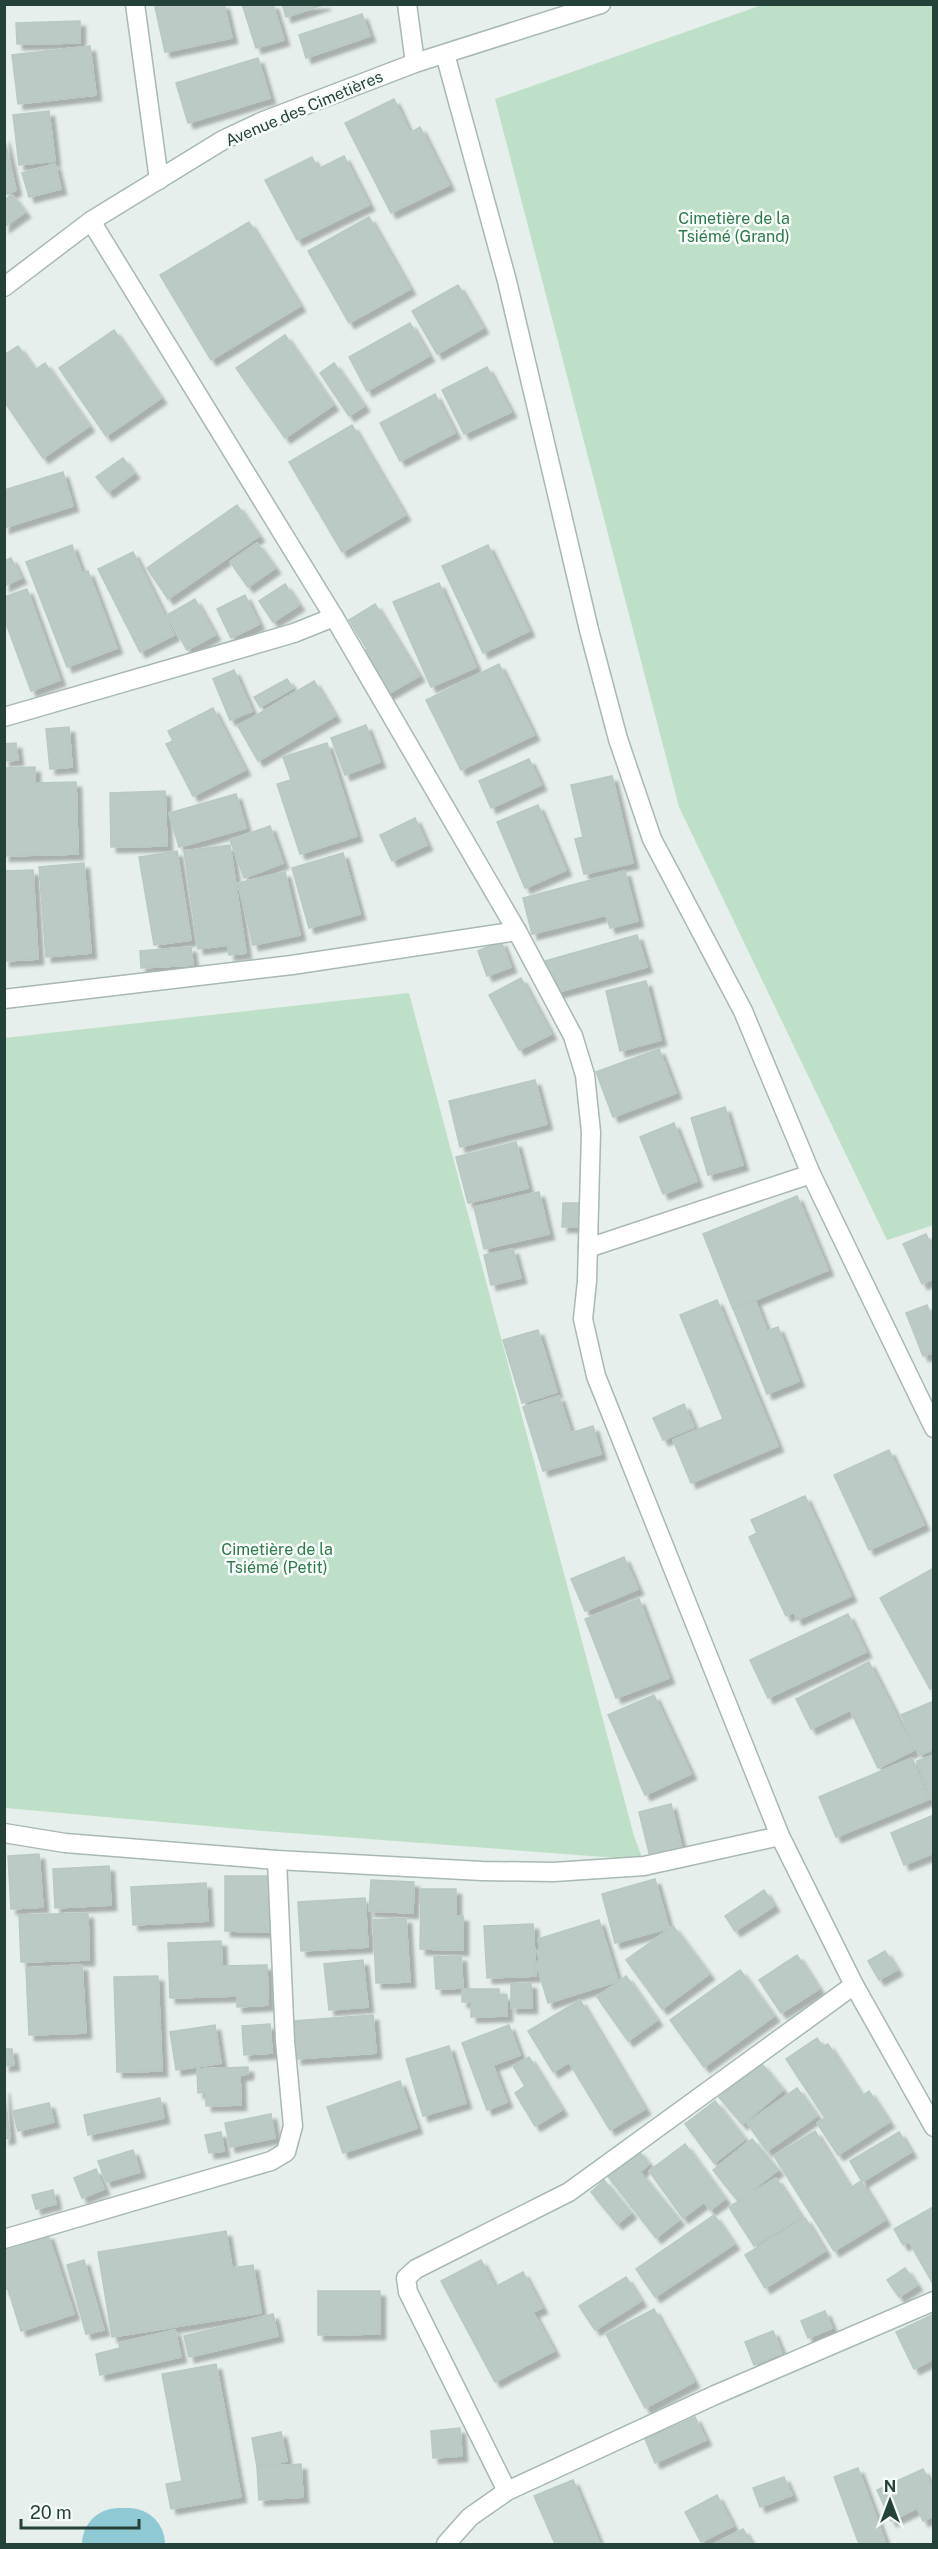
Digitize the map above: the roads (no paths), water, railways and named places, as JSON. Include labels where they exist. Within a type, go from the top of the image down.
[{"type":"street","points":[[135,4],[159,180]]},
{"type":"street","points":[[407,4],[415,63]]},
{"type":"street","name":"Avenue des Cimetières","points":[[4,287],[91,221],[223,140],[261,122],[415,63],[601,4]]},
{"type":"street","points":[[445,54],[507,281],[589,630],[618,739],[652,839],[743,1011],[811,1174],[933,1428]]},
{"type":"street","points":[[91,221],[333,617],[517,931],[573,1036],[585,1075],[591,1132],[588,1248],[583,1319],[596,1376],[780,1836],[854,1985],[933,2127]]},
{"type":"street","points":[[4,717],[294,633],[333,617]]},
{"type":"street","points":[[4,999],[292,964],[517,931]]},
{"type":"street","points":[[588,1248],[811,1174]]},
{"type":"street","points":[[4,1833],[64,1843],[277,1860],[482,1871],[554,1872],[644,1866],[780,1836]]},
{"type":"street","points":[[4,2239],[271,2161],[286,2152],[292,2126],[281,1971],[277,1860]]},
{"type":"street","points":[[507,2491],[408,2292],[406,2278],[416,2269],[569,2192],[854,1985]]},
{"type":"street","points":[[446,2544],[470,2517],[507,2491],[715,2395],[933,2301]]},
{"type":"waterway","points":[[118,2544],[129,2544]]},
{"type":"park label","name":"Cimetière de la Tsiémé (Grand)","points":[[734,227]]},
{"type":"park label","name":"Cimetière de la Tsiémé (Petit)","points":[[277,1558]]}]
